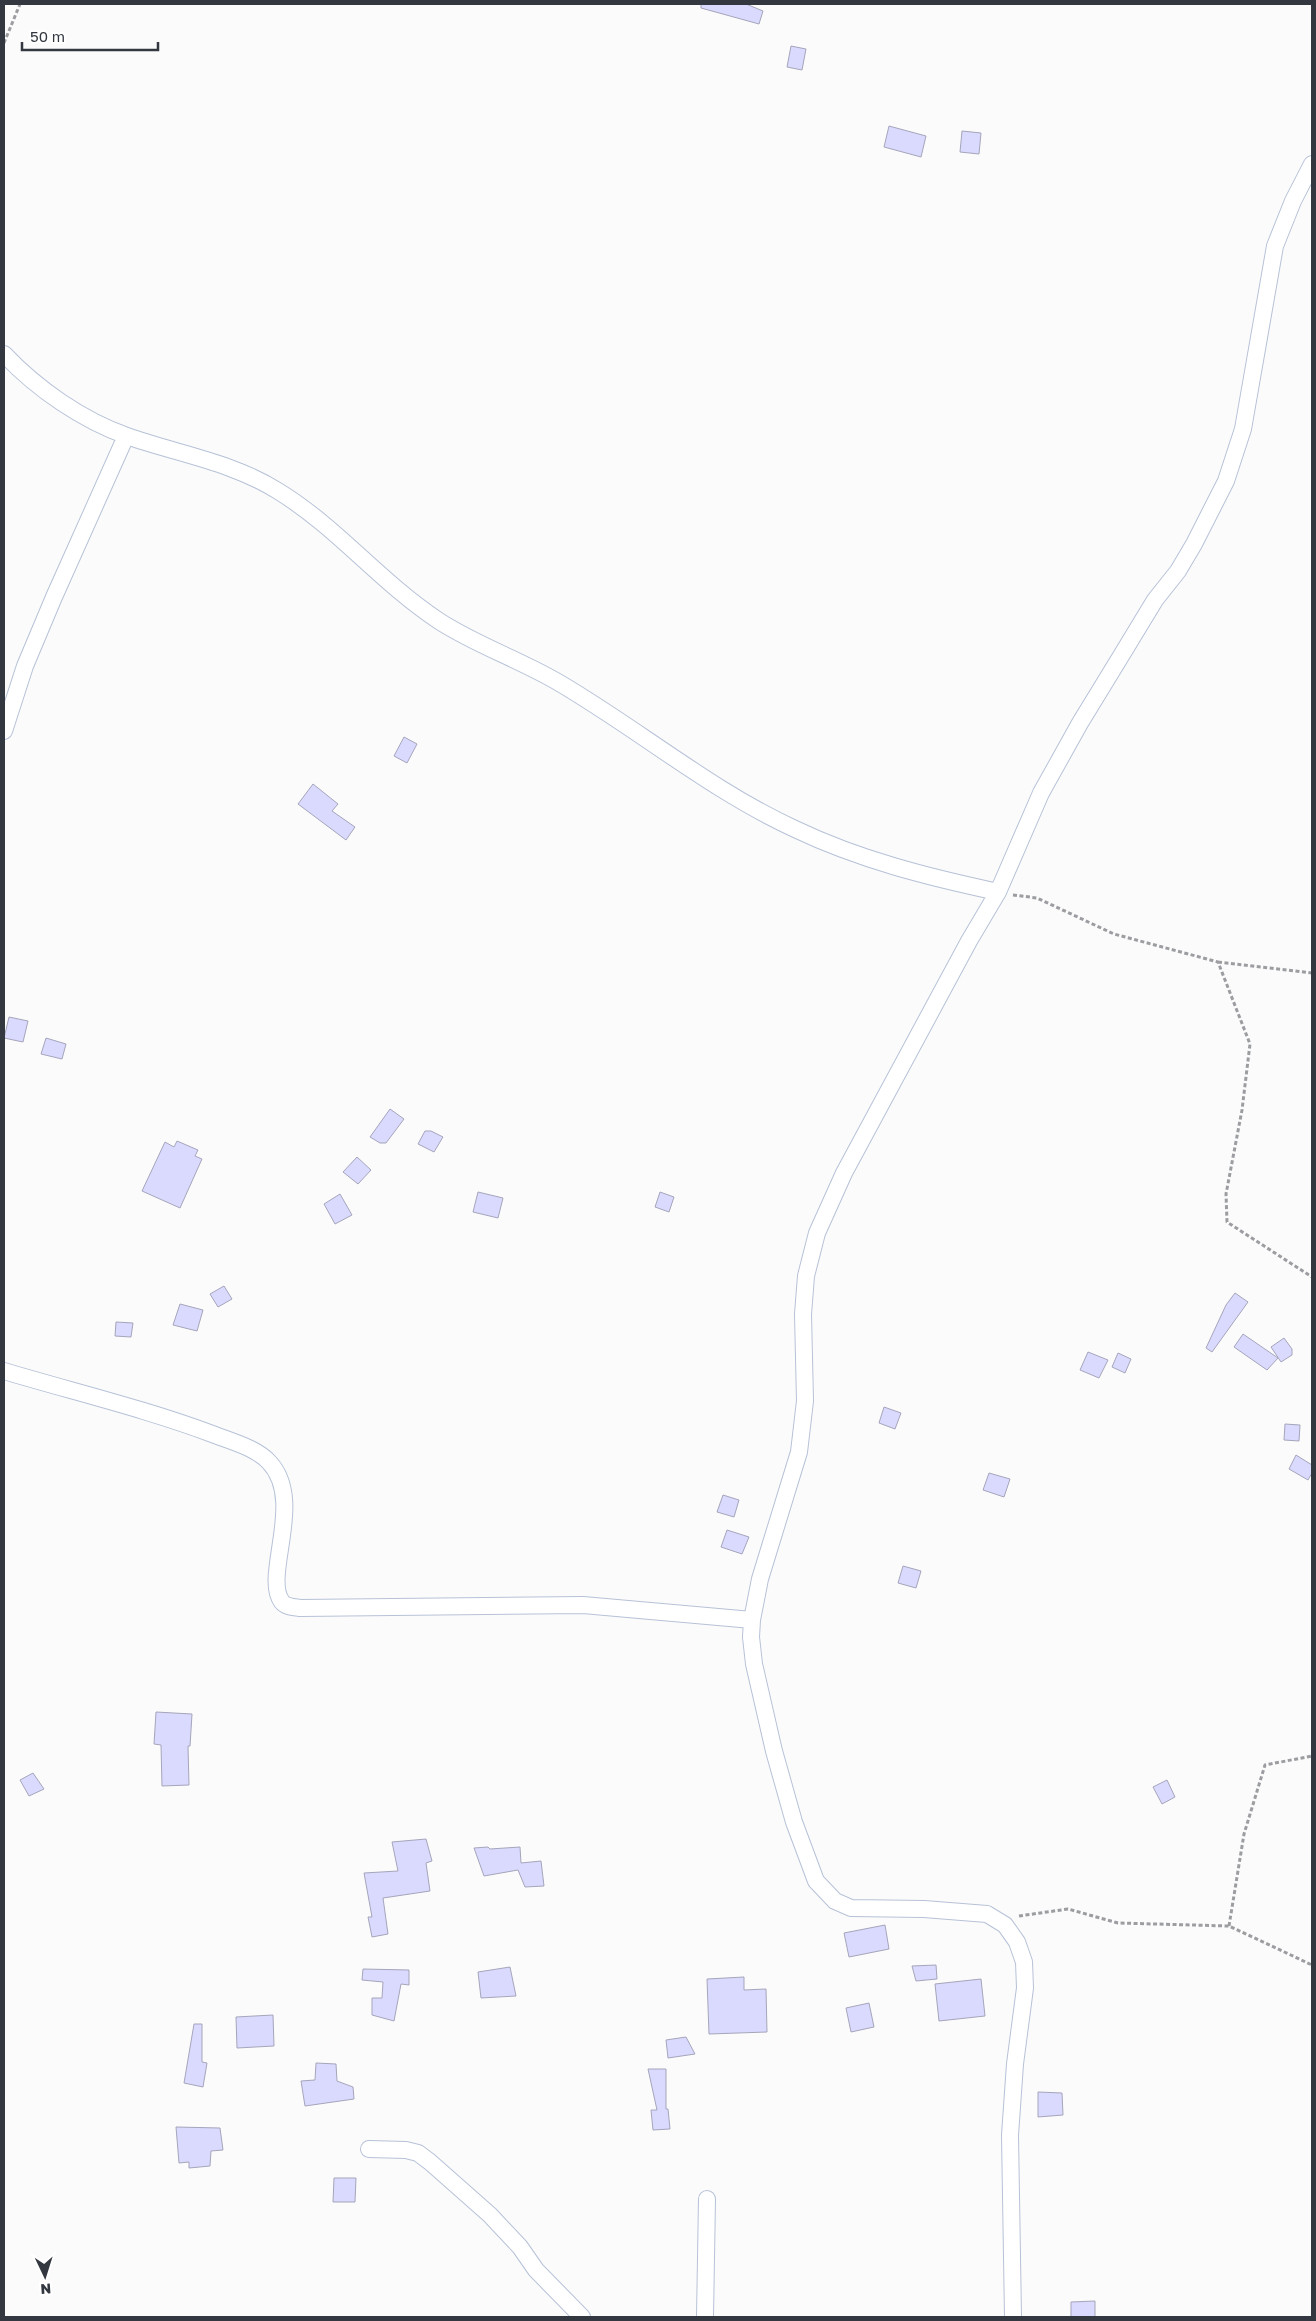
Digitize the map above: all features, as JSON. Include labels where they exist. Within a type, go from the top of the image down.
[{"type":"street","points":[[1013,2317],[1010,2135],[1015,2064],[1023,2011],[1025,1976],[1017,1942],[1005,1925],[987,1914],[850,1908],[836,1901],[816,1881],[794,1822],[774,1750],[754,1664],[751,1638],[752,1620],[760,1579],[799,1452],[805,1401],[804,1304],[806,1276],[817,1233],[844,1174],[968,941],[998,892],[1041,793],[1080,723],[1155,600],[1178,571],[1226,481],[1243,428],[1275,246],[1293,202],[1312,164]]},
{"type":"street","points":[[4,354],[18,368],[64,403],[99,424],[126,436],[231,468],[279,491],[323,524],[397,590],[438,621],[502,655],[557,681],[716,786],[794,829],[875,861],[916,874],[998,892]]},
{"type":"street","points":[[4,731],[25,666],[126,436]]},
{"type":"street","points":[[4,1371],[189,1425],[242,1445],[268,1461],[277,1471],[283,1485],[282,1534],[277,1582],[283,1603],[289,1606],[300,1608],[424,1608],[577,1605],[752,1620]]},
{"type":"street","points":[[369,2148],[406,2150],[418,2153],[430,2162],[490,2215],[520,2247],[536,2270],[582,2317]]},
{"type":"street","points":[[704,2317],[708,2198]]},
{"type":"path","points":[[4,43],[20,4]]},
{"type":"path","points":[[998,892],[1037,898],[1114,934],[1218,962],[1312,973]]},
{"type":"path","points":[[1218,962],[1250,1044],[1242,1110],[1226,1194],[1227,1222],[1312,1277]]},
{"type":"path","points":[[1228,1926],[1244,1834],[1265,1765],[1312,1756]]},
{"type":"path","points":[[998,1919],[1068,1909],[1118,1923],[1228,1926],[1312,1965]]},
{"type":"building","points":[[701,4],[746,4],[763,11],[759,24],[701,8]]},
{"type":"building","points":[[791,46],[806,49],[802,70],[787,67]]},
{"type":"building","points":[[889,126],[926,136],[921,157],[884,147]]},
{"type":"building","points":[[962,131],[981,133],[979,154],[960,152]]},
{"type":"building","points":[[404,737],[417,744],[407,763],[394,756]]},
{"type":"building","points":[[313,784],[338,804],[332,811],[355,827],[346,840],[298,804]]},
{"type":"building","points":[[9,1017],[28,1021],[23,1042],[4,1038]]},
{"type":"building","points":[[46,1038],[66,1044],[62,1059],[41,1054]]},
{"type":"building","points":[[390,1109],[404,1119],[386,1143],[380,1143],[370,1137]]},
{"type":"building","points":[[425,1131],[431,1131],[443,1137],[434,1152],[418,1144]]},
{"type":"building","points":[[177,1141],[198,1150],[195,1156],[202,1159],[180,1208],[142,1191],[165,1142],[174,1147]]},
{"type":"building","points":[[357,1157],[371,1170],[358,1184],[343,1172]]},
{"type":"building","points":[[478,1192],[503,1198],[498,1218],[473,1212]]},
{"type":"building","points":[[660,1192],[674,1197],[669,1212],[655,1207]]},
{"type":"building","points":[[340,1194],[352,1215],[335,1224],[324,1204]]},
{"type":"building","points":[[224,1286],[232,1299],[218,1307],[210,1294]]},
{"type":"building","points":[[1235,1293],[1248,1302],[1212,1352],[1206,1348],[1226,1305]]},
{"type":"building","points":[[180,1304],[203,1310],[197,1331],[173,1325]]},
{"type":"building","points":[[116,1322],[133,1323],[131,1337],[115,1336]]},
{"type":"building","points":[[1243,1334],[1278,1358],[1267,1370],[1234,1347]]},
{"type":"building","points":[[1284,1338],[1292,1349],[1292,1355],[1281,1362],[1271,1347]]},
{"type":"building","points":[[1088,1352],[1108,1360],[1099,1378],[1080,1370]]},
{"type":"building","points":[[1118,1353],[1131,1359],[1125,1373],[1112,1367]]},
{"type":"building","points":[[884,1407],[901,1413],[895,1429],[879,1423]]},
{"type":"building","points":[[1285,1424],[1300,1425],[1299,1441],[1284,1440]]},
{"type":"building","points":[[1296,1455],[1312,1465],[1312,1473],[1308,1480],[1289,1469]]},
{"type":"building","points":[[989,1473],[1010,1479],[1004,1497],[983,1490]]},
{"type":"building","points":[[723,1495],[739,1500],[734,1517],[717,1512]]},
{"type":"building","points":[[727,1530],[749,1537],[742,1554],[721,1547]]},
{"type":"building","points":[[903,1566],[921,1571],[916,1588],[898,1583]]},
{"type":"building","points":[[156,1712],[192,1714],[190,1746],[188,1746],[189,1785],[162,1786],[161,1745],[154,1744]]},
{"type":"building","points":[[33,1773],[44,1789],[29,1796],[20,1780]]},
{"type":"building","points":[[1167,1780],[1175,1797],[1162,1804],[1153,1787]]},
{"type":"building","points":[[426,1839],[432,1861],[426,1863],[430,1891],[383,1898],[388,1934],[372,1937],[368,1917],[372,1917],[364,1873],[398,1871],[392,1842]]},
{"type":"building","points":[[488,1847],[490,1849],[520,1847],[521,1863],[541,1861],[544,1886],[525,1887],[518,1870],[484,1876],[474,1848]]},
{"type":"building","points":[[885,1925],[889,1949],[849,1957],[844,1933]]},
{"type":"building","points":[[936,1965],[937,1979],[916,1981],[912,1966]]},
{"type":"building","points":[[510,1967],[516,1996],[481,1998],[478,1972]]},
{"type":"building","points":[[363,1969],[409,1970],[409,1985],[401,1984],[394,2021],[372,2015],[372,1998],[382,1998],[383,1982],[362,1980]]},
{"type":"building","points":[[744,1977],[744,1990],[766,1989],[767,2032],[709,2034],[707,1979]]},
{"type":"building","points":[[981,1979],[985,2016],[939,2021],[935,1984]]},
{"type":"building","points":[[869,2003],[874,2027],[851,2032],[846,2008]]},
{"type":"building","points":[[273,2015],[274,2046],[237,2048],[236,2017]]},
{"type":"building","points":[[194,2024],[202,2024],[202,2062],[207,2063],[203,2087],[184,2083]]},
{"type":"building","points":[[686,2037],[695,2054],[668,2058],[666,2040]]},
{"type":"building","points":[[316,2063],[336,2064],[337,2081],[353,2087],[354,2099],[305,2106],[301,2081],[315,2080]]},
{"type":"building","points":[[648,2069],[666,2069],[666,2109],[668,2109],[670,2129],[653,2130],[651,2110],[657,2110]]},
{"type":"building","points":[[1038,2092],[1062,2093],[1063,2115],[1038,2117]]},
{"type":"building","points":[[176,2127],[220,2128],[223,2150],[211,2151],[210,2166],[189,2168],[189,2162],[179,2163]]},
{"type":"building","points":[[334,2178],[356,2178],[355,2202],[333,2202]]},
{"type":"building","points":[[1095,2301],[1095,2317],[1071,2317],[1071,2302]]}]
